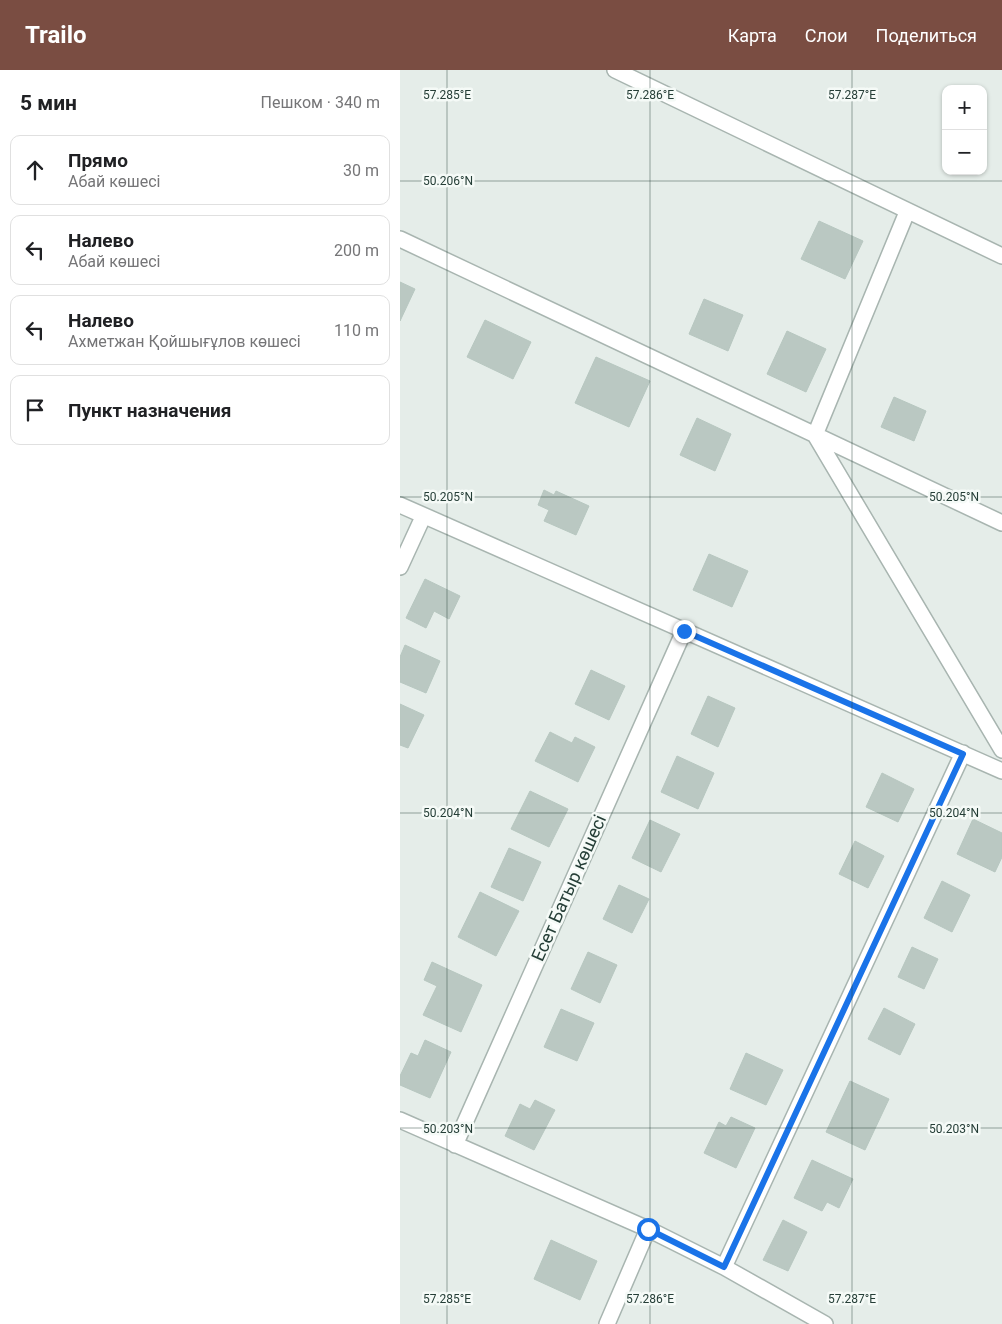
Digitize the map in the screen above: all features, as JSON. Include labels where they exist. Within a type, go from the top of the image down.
[{"type":"street","points":[[615,70],[1002,256]]},
{"type":"street","points":[[815,435],[908,212]]},
{"type":"street","points":[[400,239],[1002,523]]},
{"type":"street","points":[[815,435],[1002,750]]},
{"type":"street","points":[[400,505],[1002,771]]},
{"type":"street","points":[[400,567],[424,517]]},
{"type":"street","name":"Есет Батыр көшесі","points":[[455,1145],[684,631]]},
{"type":"street","points":[[724,1267],[963,754]]},
{"type":"street","points":[[400,1120],[648,1229],[724,1267],[825,1324]]},
{"type":"street","points":[[607,1324],[648,1229]]},
{"type":"building","points":[[819,221],[863,241],[845,279],[801,259]]},
{"type":"building","points":[[400,282],[415,289],[400,321]]},
{"type":"building","points":[[704,299],[743,315],[728,351],[689,334]]},
{"type":"building","points":[[485,320],[531,342],[513,379],[467,357]]},
{"type":"building","points":[[787,331],[826,349],[806,392],[767,374]]},
{"type":"building","points":[[596,357],[650,381],[629,427],[575,403]]},
{"type":"building","points":[[894,397],[926,411],[914,441],[881,427]]},
{"type":"building","points":[[697,418],[731,434],[715,471],[680,455]]},
{"type":"building","points":[[544,490],[554,495],[556,491],[589,506],[576,535],[544,521],[549,510],[538,505]]},
{"type":"building","points":[[709,554],[748,571],[732,607],[693,590]]},
{"type":"building","points":[[425,579],[460,596],[449,619],[434,611],[426,628],[406,618]]},
{"type":"building","points":[[405,645],[440,661],[426,693],[400,682],[400,657]]},
{"type":"building","points":[[591,670],[625,686],[609,720],[575,704]]},
{"type":"building","points":[[708,696],[735,708],[718,747],[691,734]]},
{"type":"building","points":[[400,704],[424,715],[408,748],[400,745]]},
{"type":"building","points":[[550,732],[572,743],[575,737],[595,747],[578,782],[535,761]]},
{"type":"building","points":[[677,756],[714,773],[698,809],[661,792]]},
{"type":"building","points":[[882,773],[914,789],[898,822],[866,807]]},
{"type":"building","points":[[530,791],[568,809],[549,847],[511,829]]},
{"type":"building","points":[[973,819],[1002,833],[1002,857],[995,872],[957,854]]},
{"type":"building","points":[[650,820],[680,834],[661,872],[632,858]]},
{"type":"building","points":[[855,841],[884,856],[868,888],[839,874]]},
{"type":"building","points":[[509,848],[541,862],[523,901],[491,887]]},
{"type":"building","points":[[942,881],[970,895],[952,932],[924,918]]},
{"type":"building","points":[[619,885],[649,899],[632,933],[603,919]]},
{"type":"building","points":[[480,892],[519,911],[496,956],[458,937]]},
{"type":"building","points":[[912,947],[938,959],[924,989],[898,977]]},
{"type":"building","points":[[588,952],[617,965],[600,1003],[571,989]]},
{"type":"building","points":[[432,962],[482,985],[461,1032],[423,1015],[437,986],[424,980]]},
{"type":"building","points":[[884,1008],[915,1024],[900,1055],[868,1039]]},
{"type":"building","points":[[561,1009],[594,1023],[577,1061],[544,1047]]},
{"type":"building","points":[[425,1040],[451,1052],[430,1098],[400,1085],[400,1076],[411,1053],[418,1056]]},
{"type":"building","points":[[746,1053],[783,1070],[766,1105],[730,1089]]},
{"type":"building","points":[[850,1081],[889,1099],[865,1150],[826,1132]]},
{"type":"building","points":[[535,1100],[555,1110],[534,1150],[505,1136],[520,1104],[530,1109]]},
{"type":"building","points":[[731,1117],[755,1128],[736,1168],[704,1153],[719,1122],[726,1126]]},
{"type":"building","points":[[812,1160],[853,1179],[839,1208],[827,1202],[822,1211],[794,1198]]},
{"type":"building","points":[[783,1220],[807,1232],[788,1271],[763,1260]]},
{"type":"building","points":[[551,1240],[597,1261],[580,1300],[534,1279]]},
{"type":"route","points":[[648,1229],[724,1267],[963,754],[684,631]]}]
